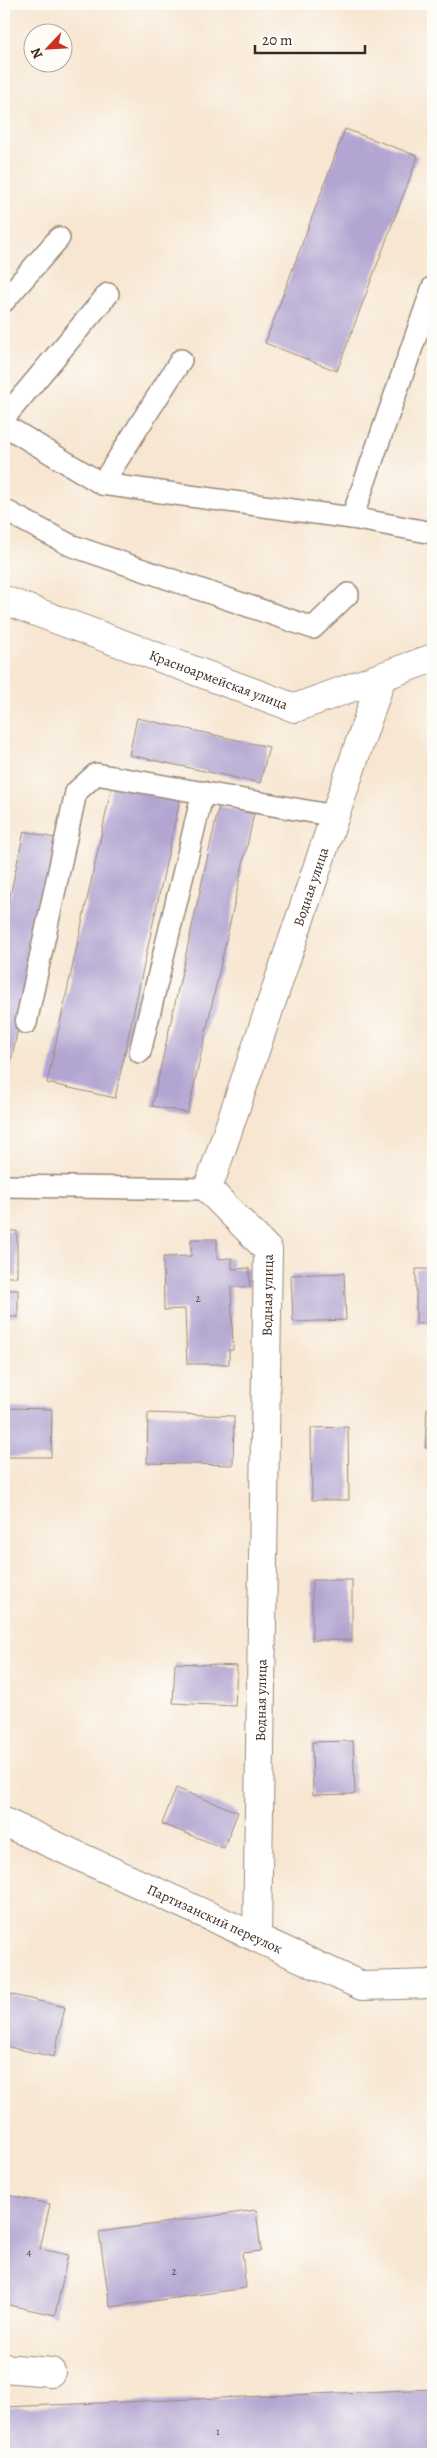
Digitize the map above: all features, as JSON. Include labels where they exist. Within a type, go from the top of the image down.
[{"type":"street","name":"Красноармейская улица","points":[[4,600],[296,708],[433,658]]},
{"type":"street","name":"Водная улица","points":[[257,1936],[268,1250],[208,1189],[382,677]]},
{"type":"street","name":"Партизанский переулок","points":[[4,1822],[257,1936],[362,1986],[433,1984]]},
{"type":"street","points":[[4,2368],[51,2372]]},
{"type":"lane","points":[[4,301],[59,238]]},
{"type":"lane","points":[[352,518],[433,288]]},
{"type":"lane","points":[[4,418],[108,294]]},
{"type":"lane","points":[[102,484],[181,360]]},
{"type":"lane","points":[[4,425],[102,484],[352,518],[433,533]]},
{"type":"lane","points":[[4,510],[70,545],[313,628],[348,594]]},
{"type":"lane","points":[[26,1023],[76,792],[96,774],[334,816]]},
{"type":"lane","points":[[140,1052],[203,792]]},
{"type":"lane","points":[[4,1186],[208,1189]]},
{"type":"building","points":[[345,129],[418,156],[337,371],[265,343]]},
{"type":"building","points":[[137,718],[269,747],[260,783],[129,755]]},
{"type":"building","points":[[432,780],[433,818],[430,818]]},
{"type":"building","points":[[113,781],[180,799],[115,1098],[47,1083]]},
{"type":"building","points":[[219,806],[254,814],[188,1113],[152,1106]]},
{"type":"building","points":[[24,831],[59,839],[8,1075],[4,1074],[4,924]]},
{"type":"building","points":[[4,1225],[6,1225],[6,1231],[17,1231],[17,1277],[4,1277]]},
{"type":"building","points":[[191,1239],[217,1239],[217,1259],[232,1258],[232,1269],[249,1268],[250,1287],[231,1287],[233,1350],[229,1350],[229,1364],[187,1364],[185,1309],[164,1310],[163,1257],[191,1256]]},
{"type":"building","points":[[416,1269],[433,1269],[433,1323],[416,1324]]},
{"type":"building","points":[[344,1273],[346,1320],[293,1322],[291,1275]]},
{"type":"building","points":[[4,1290],[18,1290],[18,1317],[4,1317]]},
{"type":"building","points":[[4,1408],[52,1409],[51,1457],[4,1457]]},
{"type":"building","points":[[427,1408],[433,1409],[433,1448],[425,1448]]},
{"type":"building","points":[[148,1413],[234,1416],[233,1465],[147,1463]]},
{"type":"building","points":[[348,1427],[349,1500],[312,1500],[311,1428]]},
{"type":"building","points":[[312,1580],[352,1580],[352,1640],[312,1640]]},
{"type":"building","points":[[175,1663],[237,1666],[235,1706],[173,1703]]},
{"type":"building","points":[[353,1741],[355,1794],[313,1795],[312,1742]]},
{"type":"building","points":[[176,1788],[238,1812],[224,1848],[162,1824]]},
{"type":"building","points":[[4,1993],[65,2007],[54,2057],[4,2046]]},
{"type":"building","points":[[4,2194],[50,2204],[40,2249],[68,2255],[55,2315],[4,2304]]},
{"type":"building","points":[[256,2210],[261,2251],[242,2253],[246,2288],[110,2307],[99,2232]]},
{"type":"building","points":[[433,2389],[433,2454],[4,2454],[4,2407]]}]
